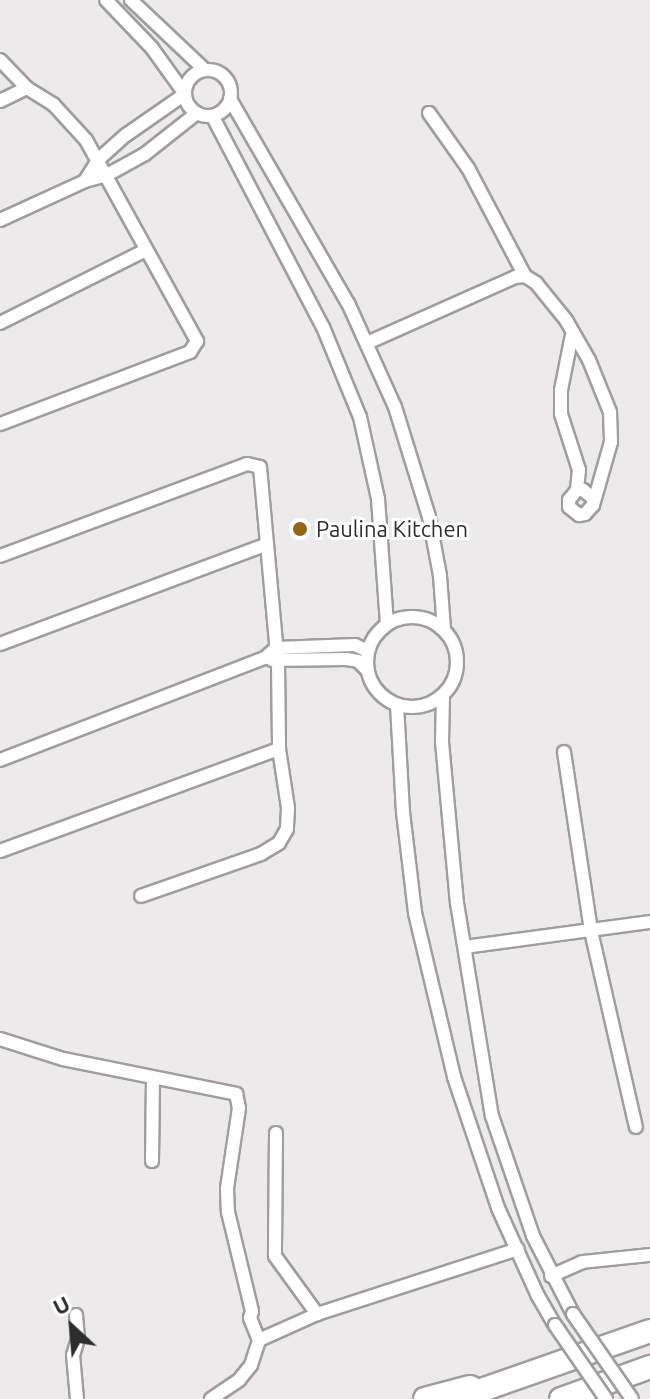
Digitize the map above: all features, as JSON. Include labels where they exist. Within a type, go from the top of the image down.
[{"type":"highway","points":[[456,1399],[650,1331]]},
{"type":"highway","points":[[425,1399],[562,1362]]},
{"type":"highway","points":[[561,1399],[650,1367]]},
{"type":"street","points":[[106,0],[152,48],[197,113],[213,117],[323,327],[360,417],[378,499],[387,624]]},
{"type":"street","points":[[131,0],[205,70],[217,72],[226,79],[230,99],[348,303],[395,407],[420,480],[440,576],[444,629],[453,642],[458,659],[456,676],[443,697],[446,804],[465,947],[496,1134],[551,1276],[573,1314],[632,1399]]},
{"type":"street","points":[[0,60],[27,88],[53,104],[99,159],[195,335],[195,350],[0,424]]},
{"type":"street","points":[[85,181],[99,159],[126,135],[185,94],[192,77],[205,70]]},
{"type":"street","points":[[0,101],[27,88]]},
{"type":"street","points":[[213,117],[230,99]]},
{"type":"street","points":[[0,220],[85,181],[107,175],[145,154],[197,113]]},
{"type":"street","points":[[429,113],[468,168],[525,276],[536,283],[566,320],[597,374],[610,412],[611,442],[593,505],[585,514],[573,512],[569,500],[577,490],[579,470],[564,426],[561,403],[572,335]]},
{"type":"street","points":[[0,323],[146,250]]},
{"type":"street","points":[[367,343],[515,277],[525,276]]},
{"type":"street","points":[[0,556],[252,464],[261,471],[278,663],[279,749],[289,819],[279,843],[250,859],[141,896]]},
{"type":"street","points":[[579,470],[602,474]]},
{"type":"street","points":[[577,490],[589,493],[593,505]]},
{"type":"street","points":[[0,644],[267,544]]},
{"type":"street","points":[[368,671],[368,651],[375,636],[387,624],[416,617],[444,629]]},
{"type":"street","points":[[0,760],[265,658],[276,648],[355,645],[368,651]]},
{"type":"street","points":[[265,658],[278,663],[358,661],[368,671],[382,697],[397,705],[423,707],[443,697]]},
{"type":"street","points":[[397,705],[403,812],[421,946],[473,1143],[538,1296],[606,1399]]},
{"type":"street","points":[[0,851],[279,749]]},
{"type":"street","points":[[564,752],[591,931],[636,1127]]},
{"type":"street","points":[[465,947],[650,922]]},
{"type":"street","points":[[0,1039],[27,1050],[153,1078],[230,1091],[239,1097],[227,1188],[228,1212],[252,1311],[250,1318],[259,1340],[251,1365],[239,1380],[211,1399]]},
{"type":"street","points":[[152,1161],[153,1078]]},
{"type":"street","points":[[276,1133],[275,1256],[317,1314]]},
{"type":"street","points":[[259,1340],[317,1314],[518,1249]]},
{"type":"street","points":[[551,1276],[582,1262],[650,1255]]},
{"type":"street","points":[[76,1315],[78,1339],[73,1355],[77,1399]]},
{"type":"place","name":"Paulina Kitchen","points":[[300,529]]}]
